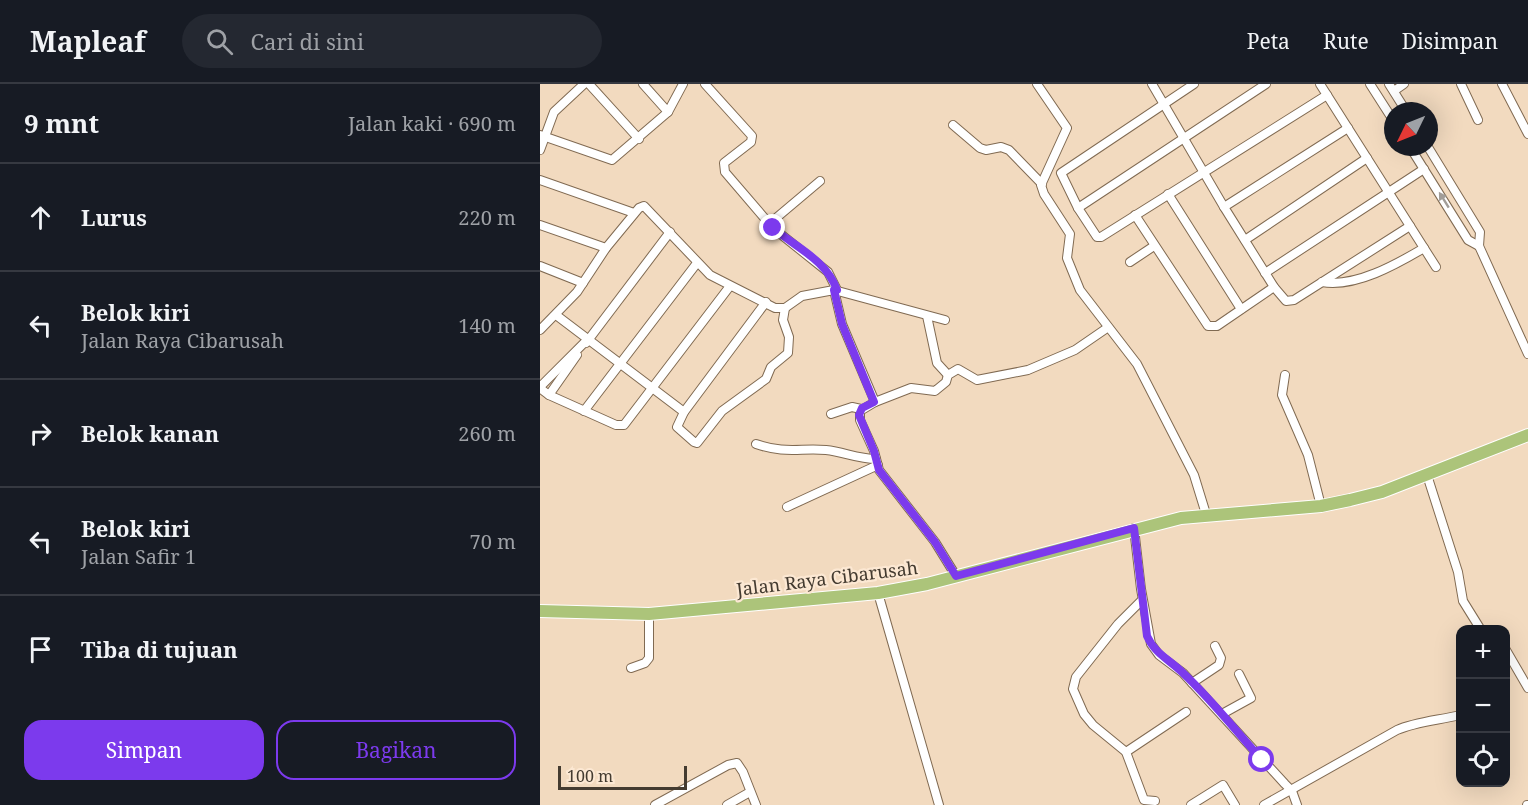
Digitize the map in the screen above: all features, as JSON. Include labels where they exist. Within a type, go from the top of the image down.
[{"type":"main road","name":"Jalan Raya Cibarusah","points":[[540,611],[649,614],[878,593],[927,584],[1134,528],[1206,514],[1321,506],[1383,492],[1528,435]]},
{"type":"street","points":[[540,150],[542,136],[556,108],[587,84],[639,139]]},
{"type":"street","points":[[643,84],[668,112]]},
{"type":"street","points":[[542,136],[612,160],[668,112],[684,84]]},
{"type":"street","points":[[705,84],[753,136],[751,142],[726,160],[724,169],[734,184],[770,224],[819,262],[832,278],[842,324],[874,402]]},
{"type":"street","points":[[1037,84],[1067,128],[1042,184]]},
{"type":"street","points":[[1152,84],[1265,273],[1274,287],[1290,302],[1410,226]]},
{"type":"street","points":[[1194,84],[1061,173],[1078,208],[1099,237],[1206,173],[1327,95]]},
{"type":"street","points":[[1078,208],[1266,84]]},
{"type":"street","points":[[1320,84],[1436,267]]},
{"type":"street","points":[[1370,84],[1384,106]]},
{"type":"street","points":[[1400,102],[1391,87],[1404,84]]},
{"type":"street","points":[[1461,84],[1478,120]]},
{"type":"street","points":[[1502,84],[1528,134]]},
{"type":"street","points":[[953,125],[980,148],[986,150],[1001,147],[1009,150],[1042,184],[1044,194],[1070,234],[1067,258],[1080,290],[1137,364],[1194,475],[1206,514]]},
{"type":"street","points":[[1224,207],[1348,128]]},
{"type":"street","points":[[1416,156],[1468,240],[1479,246]]},
{"type":"street","points":[[1433,156],[1479,232],[1479,246],[1528,354]]},
{"type":"street","points":[[1245,240],[1367,158]]},
{"type":"street","points":[[1265,273],[1424,169]]},
{"type":"street","points":[[540,180],[634,213]]},
{"type":"street","points":[[770,224],[820,181]]},
{"type":"street","points":[[1168,194],[1241,309]]},
{"type":"street","points":[[540,330],[584,283],[606,248],[641,207],[649,208],[710,275],[775,308],[785,308],[802,296],[836,290],[945,320]]},
{"type":"street","points":[[1135,215],[1204,323],[1217,326],[1274,287]]},
{"type":"street","points":[[540,225],[606,248]]},
{"type":"street","points":[[670,232],[588,339],[542,385],[541,389],[549,395],[616,425],[624,425],[730,286]]},
{"type":"street","points":[[1130,262],[1154,246]]},
{"type":"street","points":[[1322,282],[1342,282],[1376,273],[1394,266],[1425,248]]},
{"type":"street","points":[[584,411],[697,263]]},
{"type":"street","points":[[540,266],[584,283]]},
{"type":"street","points":[[766,302],[684,412],[676,427],[697,443],[722,411],[766,379],[771,367],[784,358],[790,347],[783,320],[785,308]]},
{"type":"street","points":[[556,315],[684,412]]},
{"type":"street","points":[[927,316],[937,363],[948,375]]},
{"type":"street","points":[[861,410],[874,402],[911,388],[935,391],[946,382],[948,375],[958,369],[977,380],[1028,370],[1075,350],[1107,328]]},
{"type":"street","points":[[1285,375],[1282,395],[1308,455],[1321,506]]},
{"type":"street","points":[[831,414],[852,407],[861,410]]},
{"type":"street","points":[[861,410],[860,420],[882,474],[935,542],[956,576]]},
{"type":"street","points":[[756,444],[794,452],[826,450],[877,462]]},
{"type":"street","points":[[787,507],[877,462]]},
{"type":"street","points":[[1427,475],[1458,572],[1463,601],[1478,625]]},
{"type":"street","points":[[1134,528],[1142,600],[1151,644],[1159,655],[1192,683],[1222,714],[1292,791],[1297,805]]},
{"type":"street","points":[[878,593],[939,805]]},
{"type":"street","points":[[1142,600],[1118,624],[1076,677],[1074,689],[1084,714],[1093,725],[1126,752],[1141,796],[1147,802],[1155,801]]},
{"type":"street","points":[[631,668],[645,663],[649,658],[649,614]]},
{"type":"street","points":[[1192,683],[1219,665],[1221,658],[1215,646]]},
{"type":"street","points":[[1510,657],[1528,688]]},
{"type":"street","points":[[1222,714],[1251,698],[1239,674]]},
{"type":"street","points":[[1126,752],[1186,712]]},
{"type":"street","points":[[1264,805],[1397,730],[1409,725],[1427,724],[1456,716]]},
{"type":"street","points":[[655,805],[732,763],[741,767],[756,805]]},
{"type":"street","points":[[1191,805],[1222,785],[1235,805]]},
{"type":"street","points":[[727,805],[750,792]]},
{"type":"route","points":[[773,228],[819,262],[832,278],[837,290],[834,290],[842,324],[874,402],[862,408],[859,415],[879,470],[935,542],[956,576],[1134,528],[1147,636],[1151,644],[1159,655],[1183,673],[1262,760]]}]
